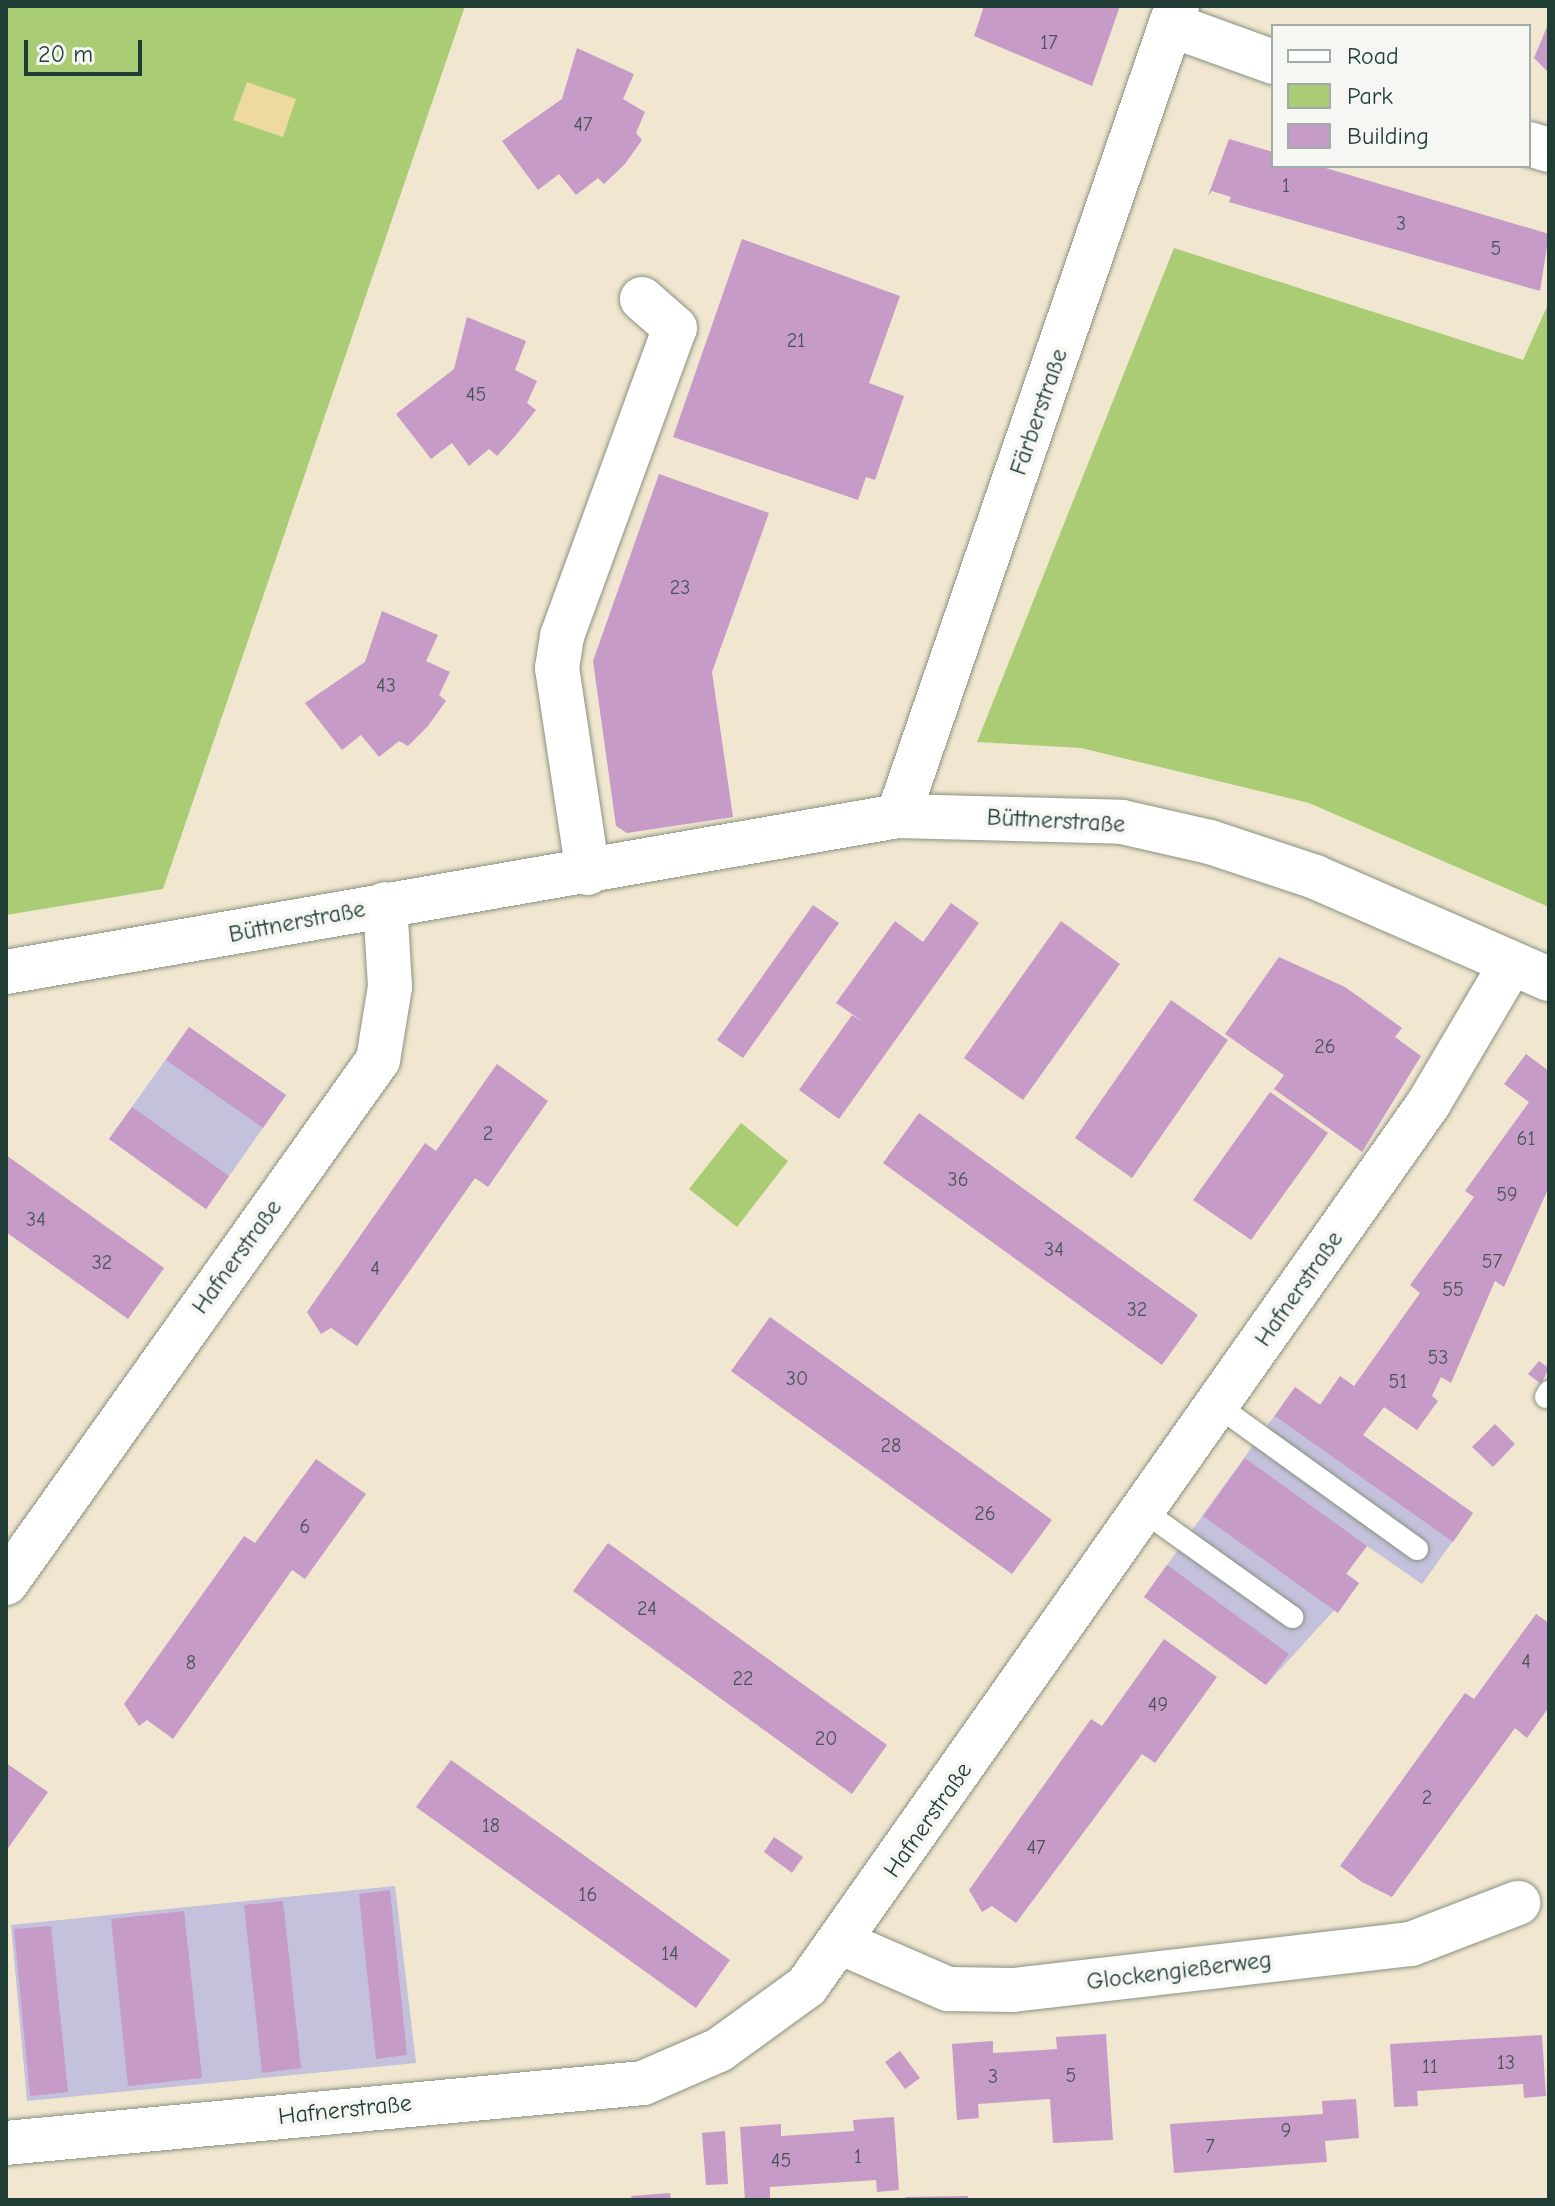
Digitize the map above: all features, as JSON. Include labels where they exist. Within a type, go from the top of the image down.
[{"type":"street","points":[[1174,15],[1271,61]]},
{"type":"street","name":"Färberstraße","points":[[898,816],[1174,15]]},
{"type":"street","points":[[588,873],[557,668],[562,636],[675,328],[642,299]]},
{"type":"street","name":"Büttnerstraße","points":[[6,972],[385,904],[588,873],[898,816],[1122,822],[1210,842],[1315,877],[1530,971]]},
{"type":"street","name":"Hafnerstraße","points":[[6,1583],[378,1060],[390,987],[385,904]]},
{"type":"street","name":"Hafnerstraße","points":[[6,2143],[643,2083],[719,2050],[807,1986],[842,1943],[1429,1103],[1530,971]]},
{"type":"street","name":"Glockengießerweg","points":[[842,1943],[948,1989],[1013,1990],[1411,1944],[1518,1903]]},
{"type":"lane","points":[[1218,1406],[1417,1549]]},
{"type":"lane","points":[[1145,1512],[1292,1617]]},
{"type":"shaded area","points":[[189,1027],[286,1095],[206,1209],[109,1139]]},
{"type":"shaded area","points":[[1295,1387],[1473,1513],[1422,1584],[1367,1546],[1346,1573],[1359,1583],[1266,1685],[1144,1597]]},
{"type":"shaded area","points":[[395,1886],[416,2063],[27,2101],[11,1925]]},
{"type":"green space","points":[[6,6],[465,6],[163,889],[6,915]]},
{"type":"green space","points":[[1174,248],[1523,360],[1549,302],[1549,907],[1309,803],[1081,748],[977,742]]},
{"type":"green space","points":[[741,1123],[788,1161],[737,1227],[689,1189]]},
{"type":"sand","points":[[247,82],[296,99],[283,137],[233,120]]},
{"type":"building","points":[[984,6],[1120,6],[1092,86],[974,36]]},
{"type":"building","points":[[1549,22],[1549,73],[1534,58]]},
{"type":"building","points":[[577,48],[634,74],[623,99],[645,112],[636,133],[642,140],[625,164],[604,184],[598,178],[576,195],[559,174],[538,190],[502,141],[562,99]]},
{"type":"building","points":[[1229,139],[1271,151],[1271,168],[1326,168],[1549,234],[1540,291],[1229,202],[1231,197],[1212,191],[1208,196]]},
{"type":"building","points":[[742,239],[900,296],[869,383],[904,396],[875,480],[866,477],[858,500],[673,437]]},
{"type":"building","points":[[467,317],[526,341],[515,370],[537,381],[527,403],[536,410],[516,435],[497,456],[489,449],[469,466],[452,443],[431,459],[396,414],[454,369]]},
{"type":"building","points":[[659,474],[769,513],[712,672],[733,817],[627,833],[616,826],[593,661]]},
{"type":"building","points":[[382,611],[438,635],[426,661],[450,672],[439,695],[446,701],[428,726],[408,746],[399,741],[379,757],[361,735],[342,750],[305,703],[365,662]]},
{"type":"building","points":[[951,903],[979,923],[839,1119],[799,1090],[852,1015],[865,1023],[836,1003],[895,921],[923,942]]},
{"type":"building","points":[[813,905],[839,923],[743,1058],[717,1040]]},
{"type":"building","points":[[1061,921],[1120,964],[1023,1100],[964,1058]]},
{"type":"building","points":[[1279,957],[1345,987],[1402,1028],[1395,1037],[1421,1056],[1362,1152],[1274,1089],[1284,1075],[1225,1034]]},
{"type":"building","points":[[1171,1000],[1228,1040],[1132,1178],[1075,1138]]},
{"type":"building","points":[[189,1027],[286,1095],[263,1128],[166,1060]]},
{"type":"building","points":[[1526,1054],[1549,1071],[1549,1187],[1504,1287],[1495,1281],[1451,1383],[1441,1377],[1432,1396],[1438,1401],[1417,1430],[1384,1407],[1363,1435],[1473,1513],[1453,1542],[1275,1416],[1295,1387],[1320,1405],[1340,1376],[1354,1386],[1420,1293],[1410,1285],[1474,1197],[1465,1191],[1529,1102],[1504,1084]]},
{"type":"building","points":[[497,1064],[548,1101],[488,1187],[475,1178],[357,1346],[331,1328],[321,1334],[307,1312],[425,1143],[436,1151]]},
{"type":"building","points":[[1270,1092],[1328,1133],[1251,1240],[1193,1200]]},
{"type":"building","points":[[132,1107],[229,1176],[206,1209],[109,1139]]},
{"type":"building","points":[[919,1113],[1198,1315],[1162,1365],[883,1163]]},
{"type":"building","points":[[6,1155],[164,1268],[128,1319],[6,1232]]},
{"type":"building","points":[[770,1317],[1052,1520],[1012,1574],[731,1371]]},
{"type":"building","points":[[1539,1361],[1549,1368],[1541,1384],[1528,1374]]},
{"type":"building","points":[[1495,1424],[1515,1444],[1493,1467],[1472,1447]]},
{"type":"building","points":[[1245,1458],[1367,1546],[1346,1574],[1359,1583],[1338,1613],[1203,1516]]},
{"type":"building","points":[[316,1459],[366,1494],[305,1579],[292,1570],[173,1739],[147,1720],[139,1726],[124,1704],[244,1536],[255,1543]]},
{"type":"building","points":[[608,1543],[887,1745],[852,1794],[573,1591]]},
{"type":"building","points":[[1167,1565],[1289,1654],[1266,1685],[1144,1597]]},
{"type":"building","points":[[1536,1614],[1549,1623],[1549,1707],[1527,1738],[1515,1728],[1392,1897],[1362,1882],[1340,1866],[1465,1693],[1474,1699]]},
{"type":"building","points":[[1164,1639],[1217,1677],[1155,1763],[1142,1754],[1016,1923],[992,1906],[982,1912],[969,1890],[1091,1719],[1102,1726]]},
{"type":"building","points":[[451,1760],[730,1960],[696,2008],[416,1807]]},
{"type":"building","points":[[6,1763],[48,1792],[6,1851]]},
{"type":"building","points":[[774,1837],[803,1857],[792,1873],[764,1852]]},
{"type":"building","points":[[390,1890],[407,2055],[376,2059],[359,1894]]},
{"type":"building","points":[[283,1901],[301,2068],[262,2073],[244,1905]]},
{"type":"building","points":[[184,1911],[202,2078],[128,2086],[111,1919]]},
{"type":"building","points":[[51,1926],[68,2092],[30,2096],[14,1929]]},
{"type":"building","points":[[1106,2034],[1113,2140],[1053,2143],[1050,2099],[978,2104],[979,2118],[957,2120],[952,2044],[993,2041],[993,2053],[1011,2052],[1057,2049],[1056,2037]]},
{"type":"building","points":[[1542,2035],[1546,2096],[1524,2098],[1523,2084],[1417,2091],[1418,2106],[1394,2107],[1390,2044]]},
{"type":"building","points":[[900,2051],[920,2078],[905,2089],[885,2062]]},
{"type":"building","points":[[1356,2099],[1359,2138],[1325,2141],[1327,2162],[1174,2173],[1170,2124],[1323,2114],[1322,2101]]},
{"type":"building","points":[[894,2117],[899,2190],[877,2192],[876,2180],[770,2187],[770,2200],[745,2200],[740,2127],[781,2124],[781,2136],[854,2131],[853,2120]]},
{"type":"building","points":[[725,2131],[728,2184],[706,2185],[702,2133]]},
{"type":"building","points":[[670,2193],[671,2200],[632,2200],[631,2196]]},
{"type":"building","points":[[968,2196],[968,2200],[905,2200],[905,2197]]}]
